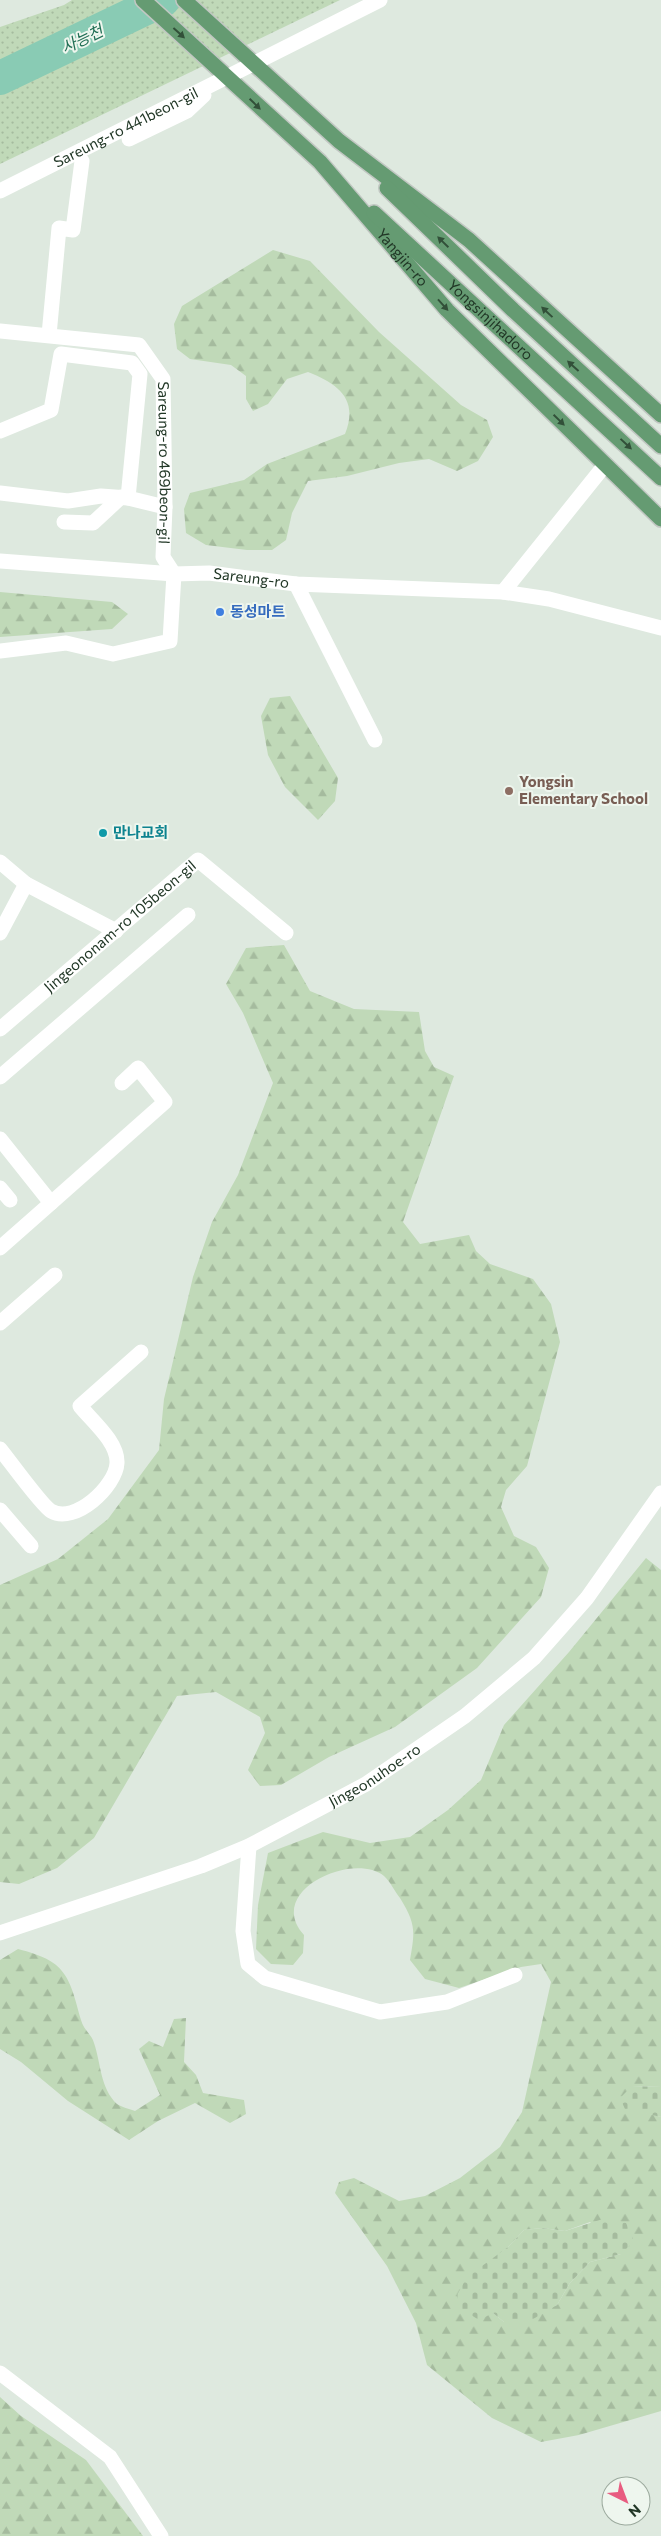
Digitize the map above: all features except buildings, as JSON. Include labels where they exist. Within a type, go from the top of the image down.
[{"type":"main road","name":"Yangjin-ro","points":[[143,0],[222,77],[320,162],[447,310],[661,519]]},
{"type":"main road","points":[[184,0],[339,141],[470,240],[661,415]]},
{"type":"main road","name":"Yongsinjihadoro","points":[[339,141],[513,310],[661,446]]},
{"type":"main road","name":"Yongsinjihadoro","points":[[320,162],[661,478]]},
{"type":"street","name":"Sareung-ro 441beon-gil","points":[[0,191],[222,77],[249,60],[380,0]]},
{"type":"street","points":[[0,203],[187,111],[222,77]]},
{"type":"street","points":[[49,335],[59,228],[73,230],[82,162]]},
{"type":"street","name":"Sareung-ro 469beon-gil","points":[[0,331],[139,345],[163,379],[163,557],[174,574]]},
{"type":"street","points":[[0,431],[51,410],[61,354],[132,363],[140,374],[124,498],[94,523],[64,522]]},
{"type":"street","points":[[503,592],[605,465]]},
{"type":"street","points":[[0,493],[68,501],[101,496],[124,498],[164,507]]},
{"type":"street","name":"Sareung-ro","points":[[0,561],[174,574],[209,573],[296,584],[366,585],[503,592],[549,599],[661,628]]},
{"type":"street","points":[[0,651],[66,643],[114,654],[170,641],[174,574]]},
{"type":"street","points":[[296,584],[375,740]]},
{"type":"street","name":"Jingeononam-ro 105beon-gil","points":[[0,1029],[198,860],[286,933]]},
{"type":"street","points":[[0,862],[26,884],[116,930]]},
{"type":"street","points":[[0,933],[26,884]]},
{"type":"street","points":[[0,1077],[188,915]]},
{"type":"street","points":[[0,1248],[165,1102],[138,1068],[122,1083]]},
{"type":"street","points":[[0,1139],[51,1203]]},
{"type":"street","points":[[0,1323],[55,1275]]},
{"type":"street","points":[[0,1449],[51,1511],[67,1515],[88,1505],[107,1488],[117,1463],[114,1448],[80,1406],[142,1352]]},
{"type":"street","name":"Jingeonuhoe-ro","points":[[0,1933],[201,1866],[249,1846],[366,1784],[466,1716],[534,1658],[587,1598],[661,1492]]},
{"type":"street","points":[[0,1510],[31,1546]]},
{"type":"street","points":[[249,1846],[243,1931],[248,1964],[266,1978],[380,2012],[448,2002],[515,1975]]},
{"type":"street","points":[[0,2373],[110,2457],[162,2536]]},
{"type":"green space","points":[[72,0],[340,0],[0,164],[0,27],[64,5]]},
{"type":"green space","points":[[273,250],[310,261],[379,332],[461,405],[487,420],[493,437],[478,461],[457,471],[429,459],[399,463],[347,476],[308,481],[292,513],[286,540],[272,550],[247,550],[206,545],[186,533],[184,509],[190,493],[244,480],[267,464],[345,434],[349,422],[349,411],[343,394],[328,382],[308,372],[287,379],[268,404],[253,411],[246,399],[246,376],[231,365],[190,359],[177,349],[174,324],[182,306]]},
{"type":"green space","points":[[0,592],[112,602],[128,614],[112,629],[0,637]]},
{"type":"green space","points":[[290,696],[338,778],[335,801],[318,820],[285,787],[268,755],[261,716],[270,698]]},
{"type":"green space","points":[[284,945],[310,991],[354,1009],[419,1012],[425,1051],[434,1067],[454,1076],[403,1222],[420,1244],[469,1235],[476,1251],[490,1264],[533,1279],[551,1304],[560,1342],[527,1466],[506,1490],[501,1507],[514,1536],[536,1547],[549,1568],[541,1597],[477,1668],[395,1727],[329,1757],[281,1785],[260,1786],[248,1770],[265,1733],[260,1717],[216,1692],[177,1696],[94,1838],[57,1868],[19,1884],[0,1882],[0,1585],[58,1559],[108,1519],[159,1450],[164,1399],[193,1277],[212,1222],[238,1175],[273,1083],[243,1013],[226,984],[246,948]]},
{"type":"green space","points":[[646,1558],[661,1570],[661,2087],[633,2086],[646,2113],[661,2117],[661,2411],[579,2435],[541,2442],[492,2418],[427,2365],[416,2323],[387,2266],[335,2193],[339,2182],[354,2178],[399,2201],[425,2196],[460,2178],[500,2147],[522,2112],[551,1982],[541,1964],[521,1967],[459,1988],[425,1979],[410,1960],[413,1942],[412,1921],[400,1898],[384,1876],[370,1870],[353,1868],[335,1872],[317,1880],[304,1890],[295,1904],[295,1919],[304,1935],[303,1953],[293,1965],[271,1964],[256,1949],[258,1905],[268,1853],[323,1832],[370,1843],[410,1837],[448,1810],[481,1780],[504,1725],[569,1652]],"holes":[[[590,2222],[621,2254],[590,2262],[570,2283],[557,2305],[504,2322],[493,2313],[492,2261],[524,2230],[542,2228],[565,2231]]]},
{"type":"green space","points":[[18,1949],[46,1959],[63,1972],[73,1992],[82,2023],[93,2040],[107,2091],[117,2104],[135,2111],[160,2095],[139,2049],[149,2041],[163,2047],[174,2019],[186,2018],[184,2062],[196,2075],[203,2093],[244,2100],[246,2114],[230,2123],[195,2103],[158,2121],[129,2140],[68,2101],[21,2062],[0,2049],[0,1960]]},
{"type":"green space","points":[[632,2086],[661,2087],[661,2117],[625,2109],[620,2098]]},
{"type":"green space","points":[[606,2218],[626,2223],[634,2241],[621,2254],[590,2262],[570,2283],[557,2305],[528,2322],[504,2322],[493,2313],[479,2320],[460,2308],[457,2295],[467,2277],[508,2247],[524,2230],[542,2228],[565,2231]]},
{"type":"green space","points":[[0,2397],[21,2416],[86,2460],[143,2536],[0,2536]]},
{"type":"waterway","name":"사능천","points":[[0,78],[163,0]]},
{"type":"place","name":"동성마트","points":[[220,612]]},
{"type":"place","name":"Yongsin Elementary School","points":[[509,791]]},
{"type":"place","name":"만나교회","points":[[103,833]]}]
